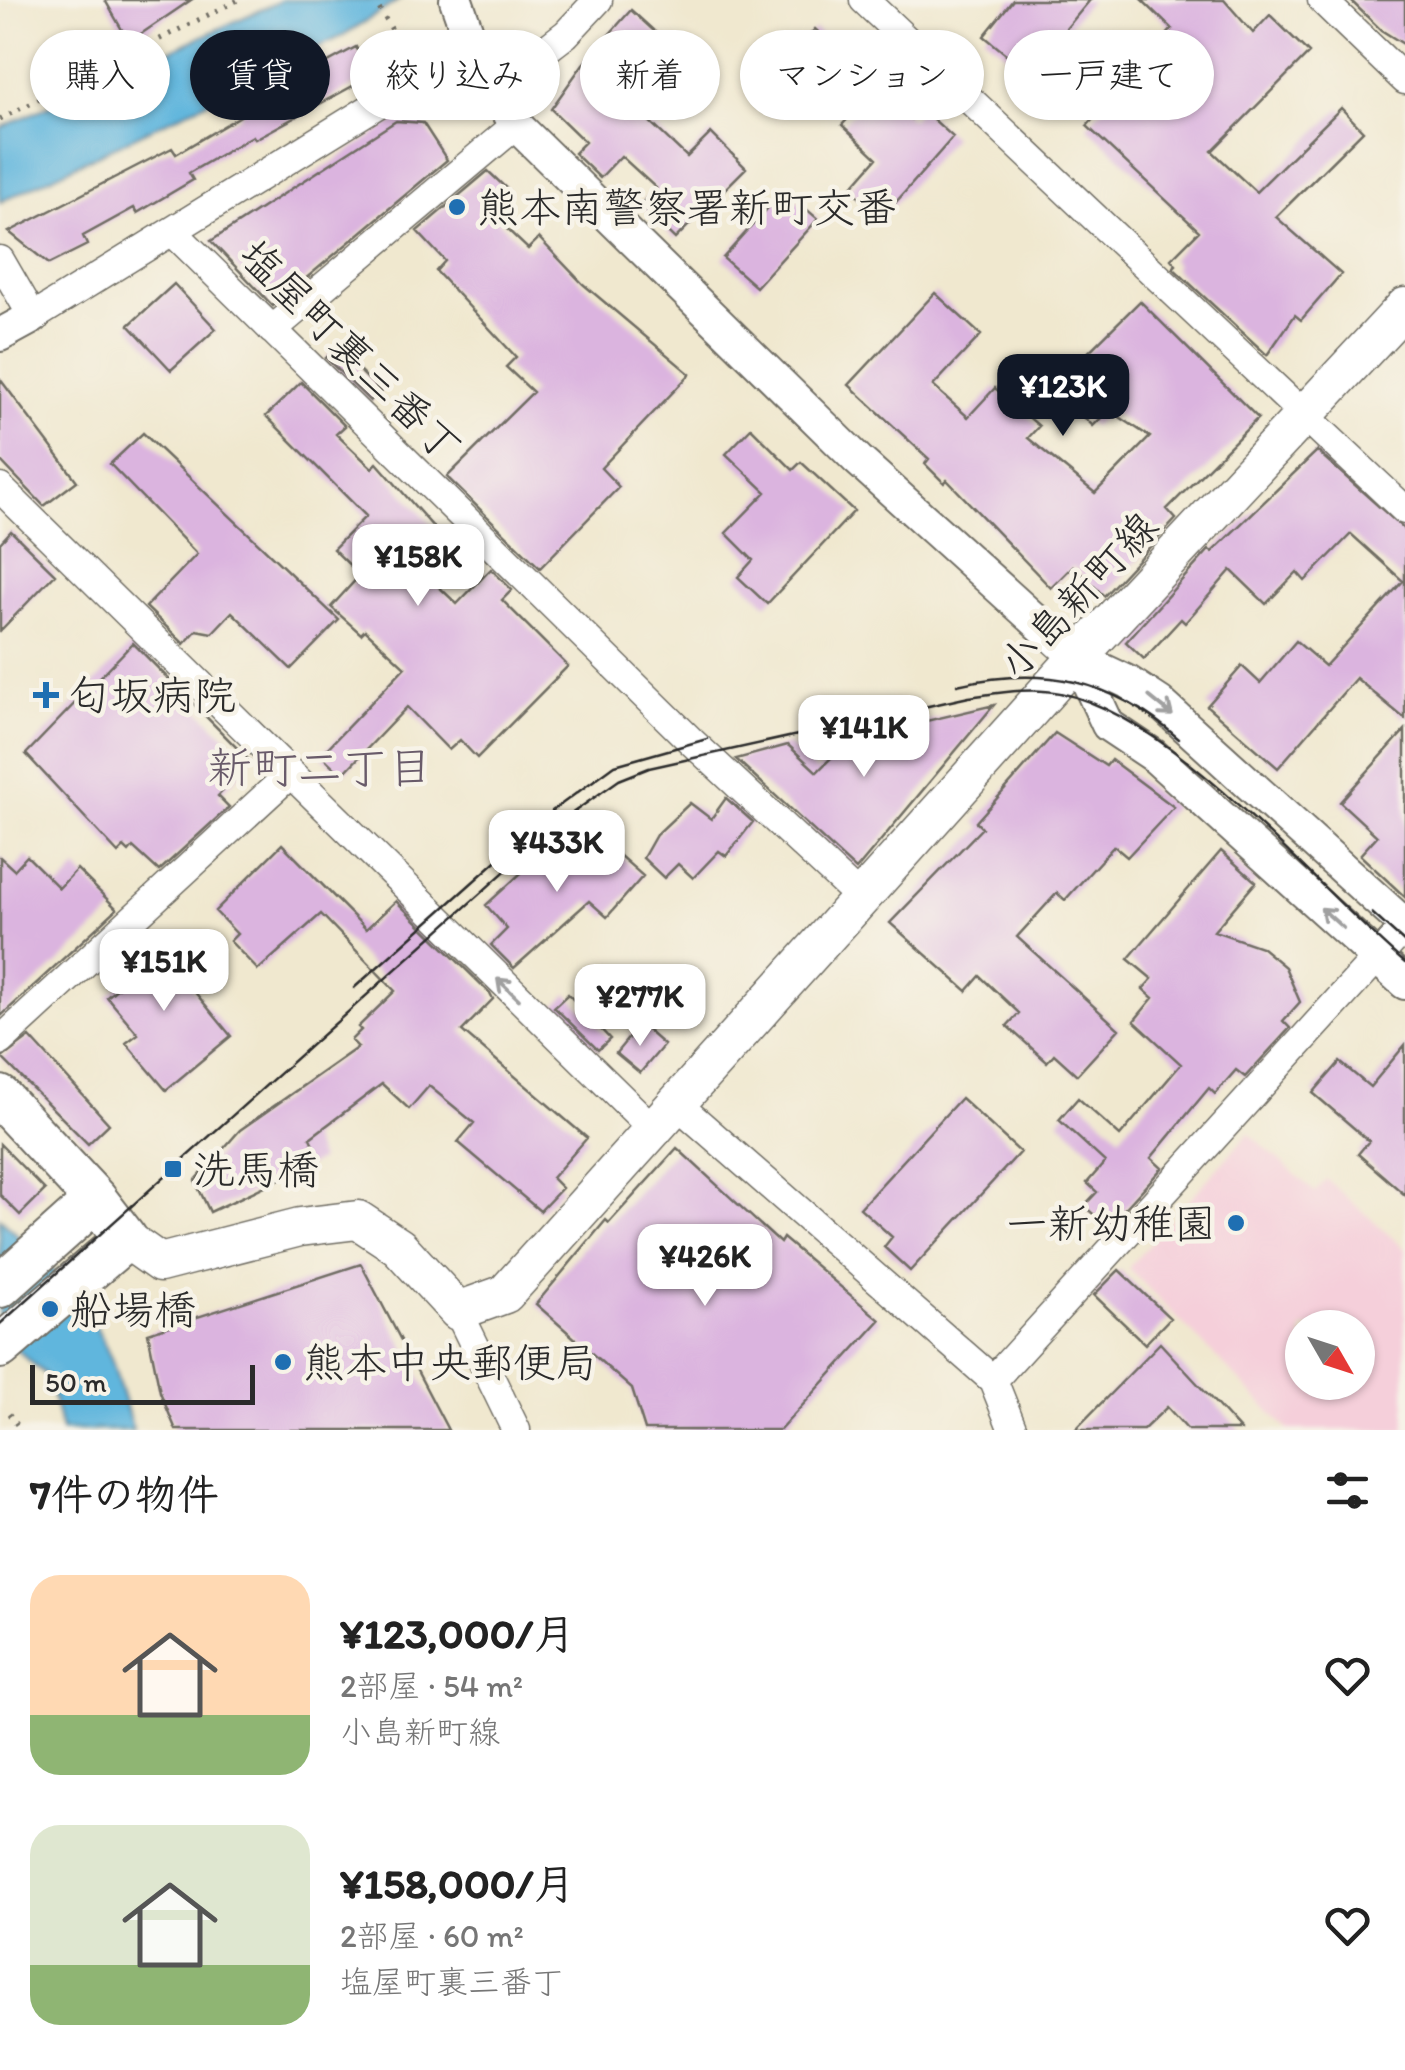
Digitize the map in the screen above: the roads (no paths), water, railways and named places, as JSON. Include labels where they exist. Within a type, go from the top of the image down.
[{"type":"main road","name":"小島新町線","points":[[458,1310],[505,1294],[1077,658],[1305,418],[1405,306]]},
{"type":"main road","points":[[0,1097],[96,1200],[126,1240],[160,1264],[300,1227],[358,1220],[399,1247],[458,1310]]},
{"type":"main road","points":[[0,1286],[96,1200]]},
{"type":"main road","points":[[0,1347],[126,1240]]},
{"type":"street","points":[[456,0],[467,30]]},
{"type":"street","points":[[560,39],[598,0]]},
{"type":"street","points":[[864,0],[1405,510]]},
{"type":"street","points":[[1322,0],[1405,80]]},
{"type":"street","points":[[0,335],[352,120]]},
{"type":"street","points":[[513,120],[858,460],[1077,658],[1128,682],[1160,703],[1405,926],[994,1380]]},
{"type":"street","points":[[272,330],[516,125]]},
{"type":"street","name":"塩屋町裏三番丁","points":[[173,232],[692,742],[862,900]]},
{"type":"street","points":[[0,260],[33,317]]},
{"type":"street","points":[[0,488],[289,775],[665,1117],[994,1380],[1013,1430]]},
{"type":"street","points":[[1077,658],[1108,725],[1153,755],[1405,983]]},
{"type":"street","points":[[0,1041],[289,775]]},
{"type":"street","points":[[458,1310],[516,1430]]},
{"type":"water","points":[[282,0],[399,0],[330,42],[330,30],[216,30]]},
{"type":"water","points":[[190,42],[190,110],[170,119],[170,51]]},
{"type":"water","points":[[30,114],[30,120],[169,120],[0,202],[0,128]]},
{"type":"water","points":[[0,1218],[83,1300],[111,1358],[133,1430],[61,1430],[48,1377],[0,1335]]},
{"type":"tram line","points":[[957,685],[1018,677],[1075,682],[1128,702],[1179,739]]},
{"type":"tram line","points":[[0,1324],[561,821],[619,780],[649,768],[969,697],[1003,692],[1060,693],[1104,708],[1150,734],[1196,768],[1405,963]]},
{"type":"tram line","points":[[552,811],[615,765],[707,739]]},
{"type":"tram line","points":[[354,988],[503,855]]},
{"type":"tram line","points":[[1372,913],[1405,943]]},
{"type":"place","name":"熊本南警察署新町交番","points":[[457,207]]},
{"type":"place","name":"匂坂病院","points":[[46,695]]},
{"type":"place","name":"洗馬橋","points":[[173,1169]]},
{"type":"place","name":"一新幼稚園","points":[[1236,1223]]},
{"type":"place","name":"船場橋","points":[[50,1309]]},
{"type":"place","name":"熊本中央郵便局","points":[[283,1362]]},
{"type":"district","name":"新町二丁目","points":[[320,767]]}]
